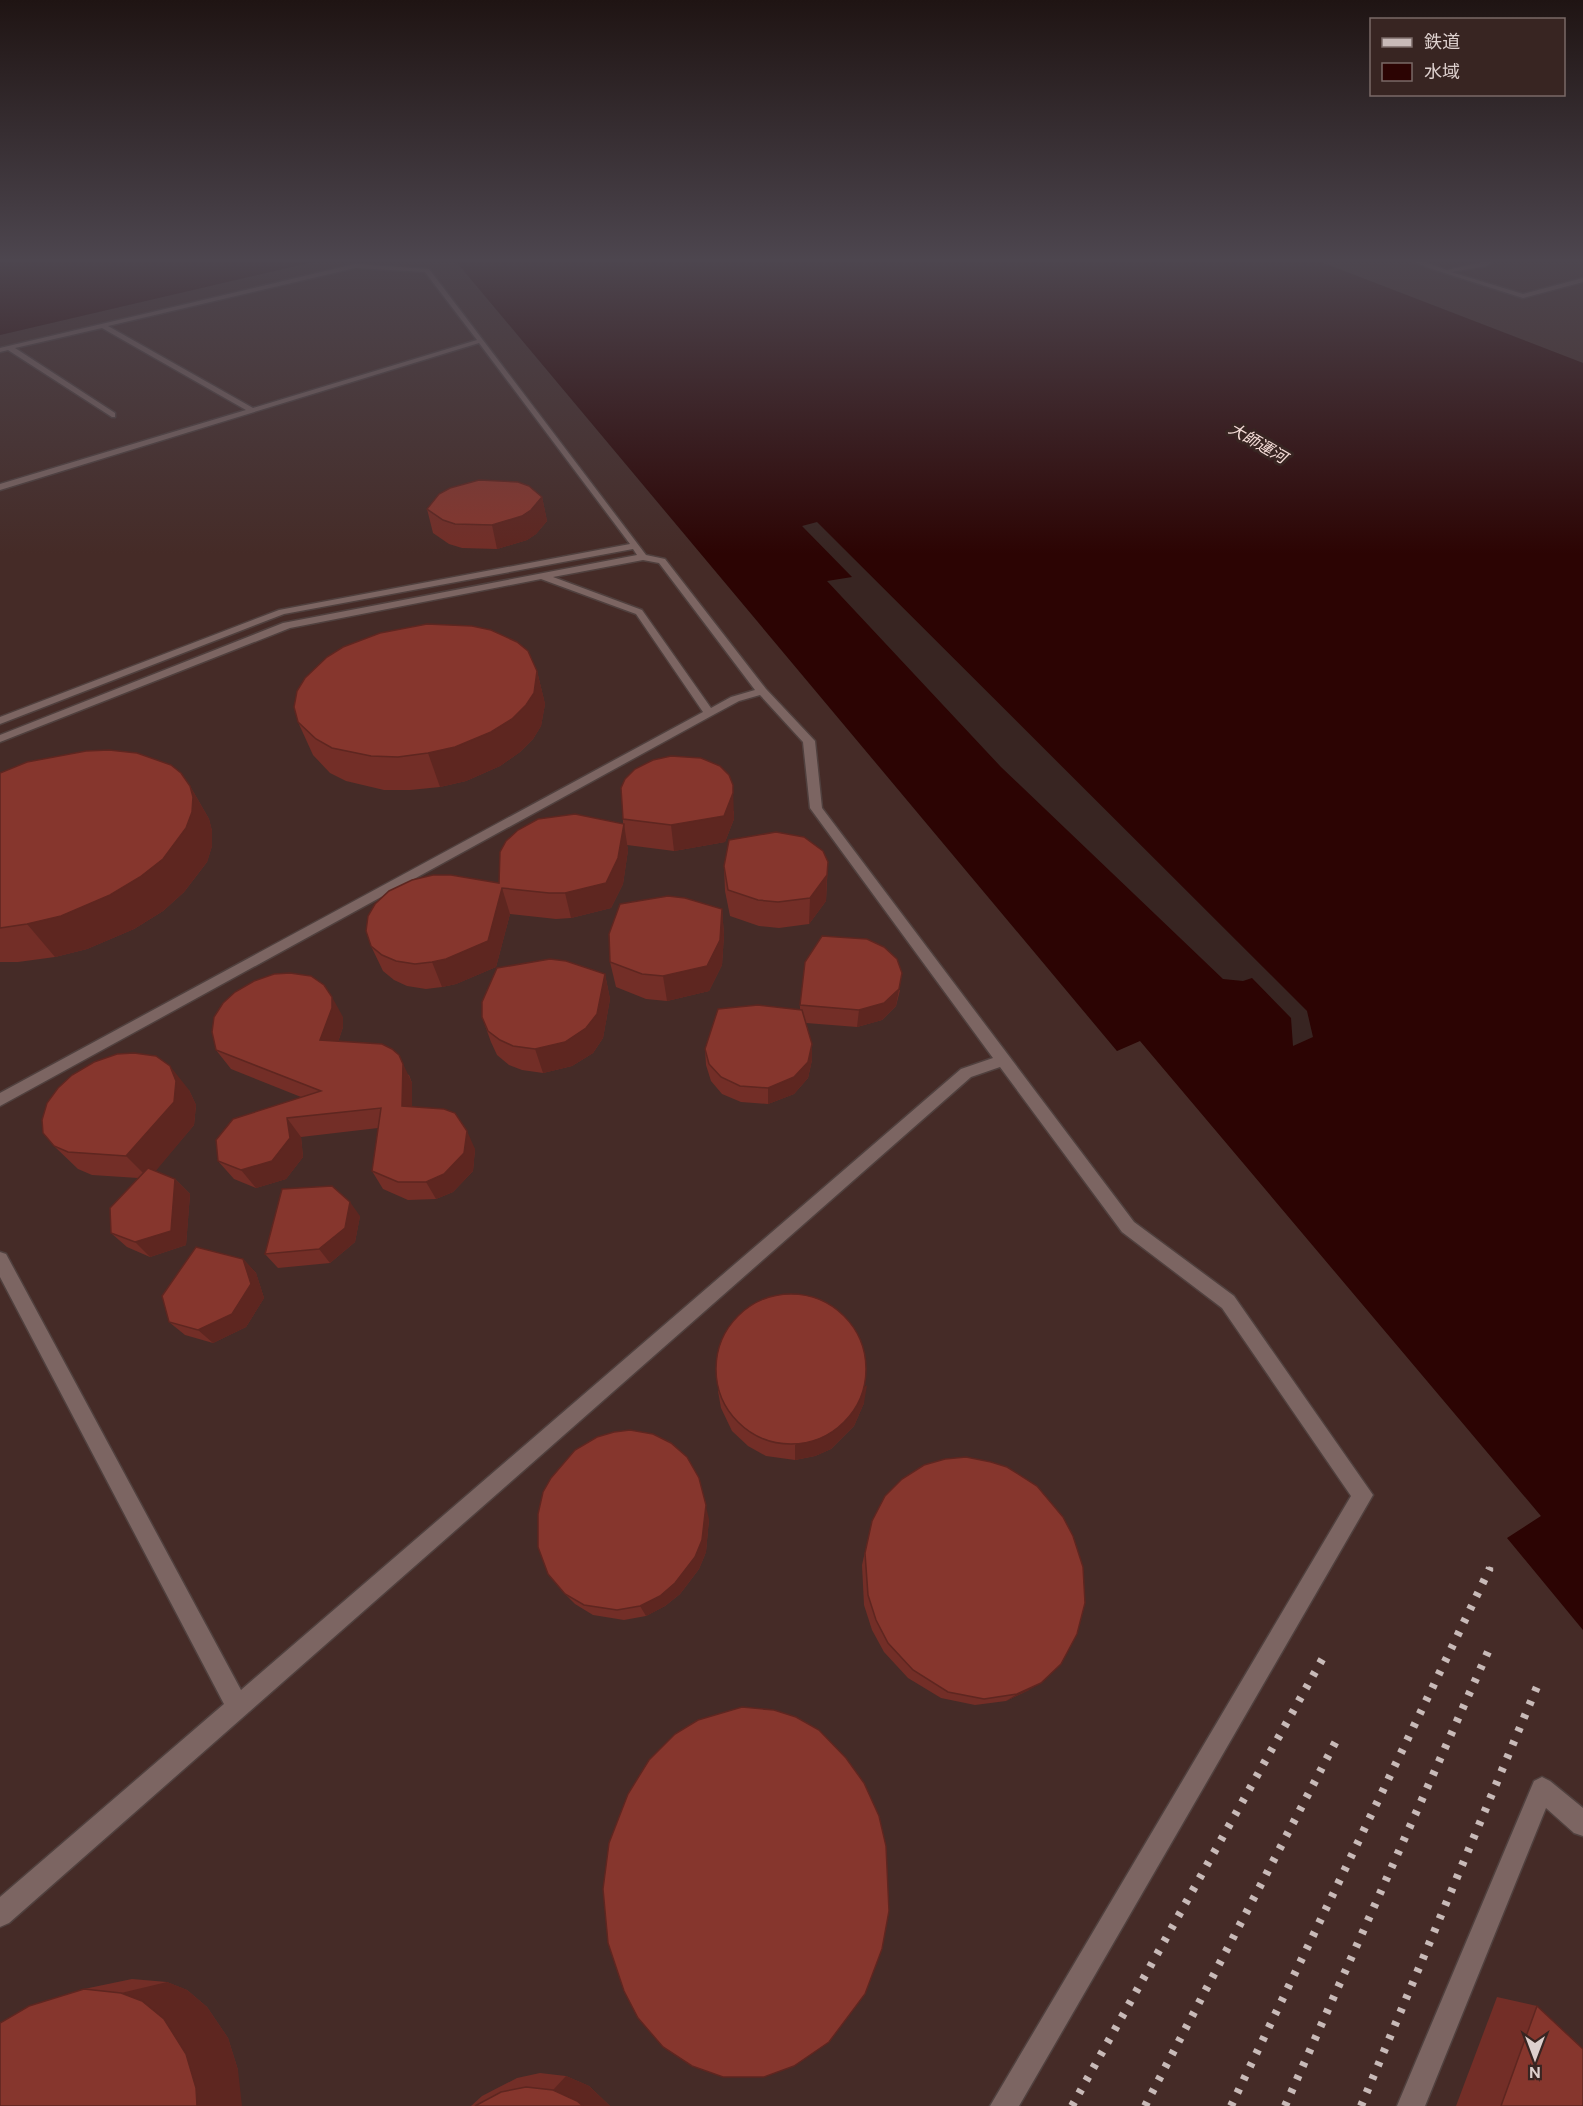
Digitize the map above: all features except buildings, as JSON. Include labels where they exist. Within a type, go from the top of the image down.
[{"type":"lane","points":[[24,357],[112,415]]},
{"type":"lane","points":[[158,357],[252,410]]},
{"type":"lane","points":[[0,487],[426,357]]},
{"type":"lane","points":[[492,357],[643,557]]},
{"type":"lane","points":[[0,721],[282,612],[636,546]]},
{"type":"lane","points":[[0,739],[287,625],[643,557],[662,561],[762,691],[809,741],[816,808],[1128,1227],[1228,1302],[1363,1495],[1004,2106]]},
{"type":"lane","points":[[544,577],[639,612],[709,713]]},
{"type":"lane","points":[[0,1100],[735,699],[762,691]]},
{"type":"lane","points":[[0,1914],[966,1073],[1004,1060]]},
{"type":"lane","points":[[0,1260],[238,1707]]},
{"type":"lane","points":[[1411,2106],[1542,1789],[1583,1824]]},
{"type":"shaded area","points":[[0,357],[536,357],[1117,1051],[1140,1040],[1541,1516],[1508,1538],[1583,1630],[1583,2106],[0,2106]]},
{"type":"shaded area","points":[[1568,357],[1583,357],[1583,363]]},
{"type":"water","name":"大師運河","points":[[536,357],[1568,357],[1583,363],[1583,1630],[1507,1538],[1541,1516],[1140,1041],[1117,1051]]},
{"type":"pier","points":[[817,522],[1307,1011],[1313,1037],[1293,1046],[1291,1018],[1252,978],[1243,981],[1223,979],[1001,767],[827,581],[852,577],[802,526]]},
{"type":"railway","points":[[1231,2106],[1490,1568]]},
{"type":"railway","points":[[1285,2106],[1491,1645]]},
{"type":"railway","points":[[1072,2106],[1324,1656]]},
{"type":"railway","points":[[1361,2106],[1539,1682]]},
{"type":"railway","points":[[1145,2106],[1336,1741]]}]
